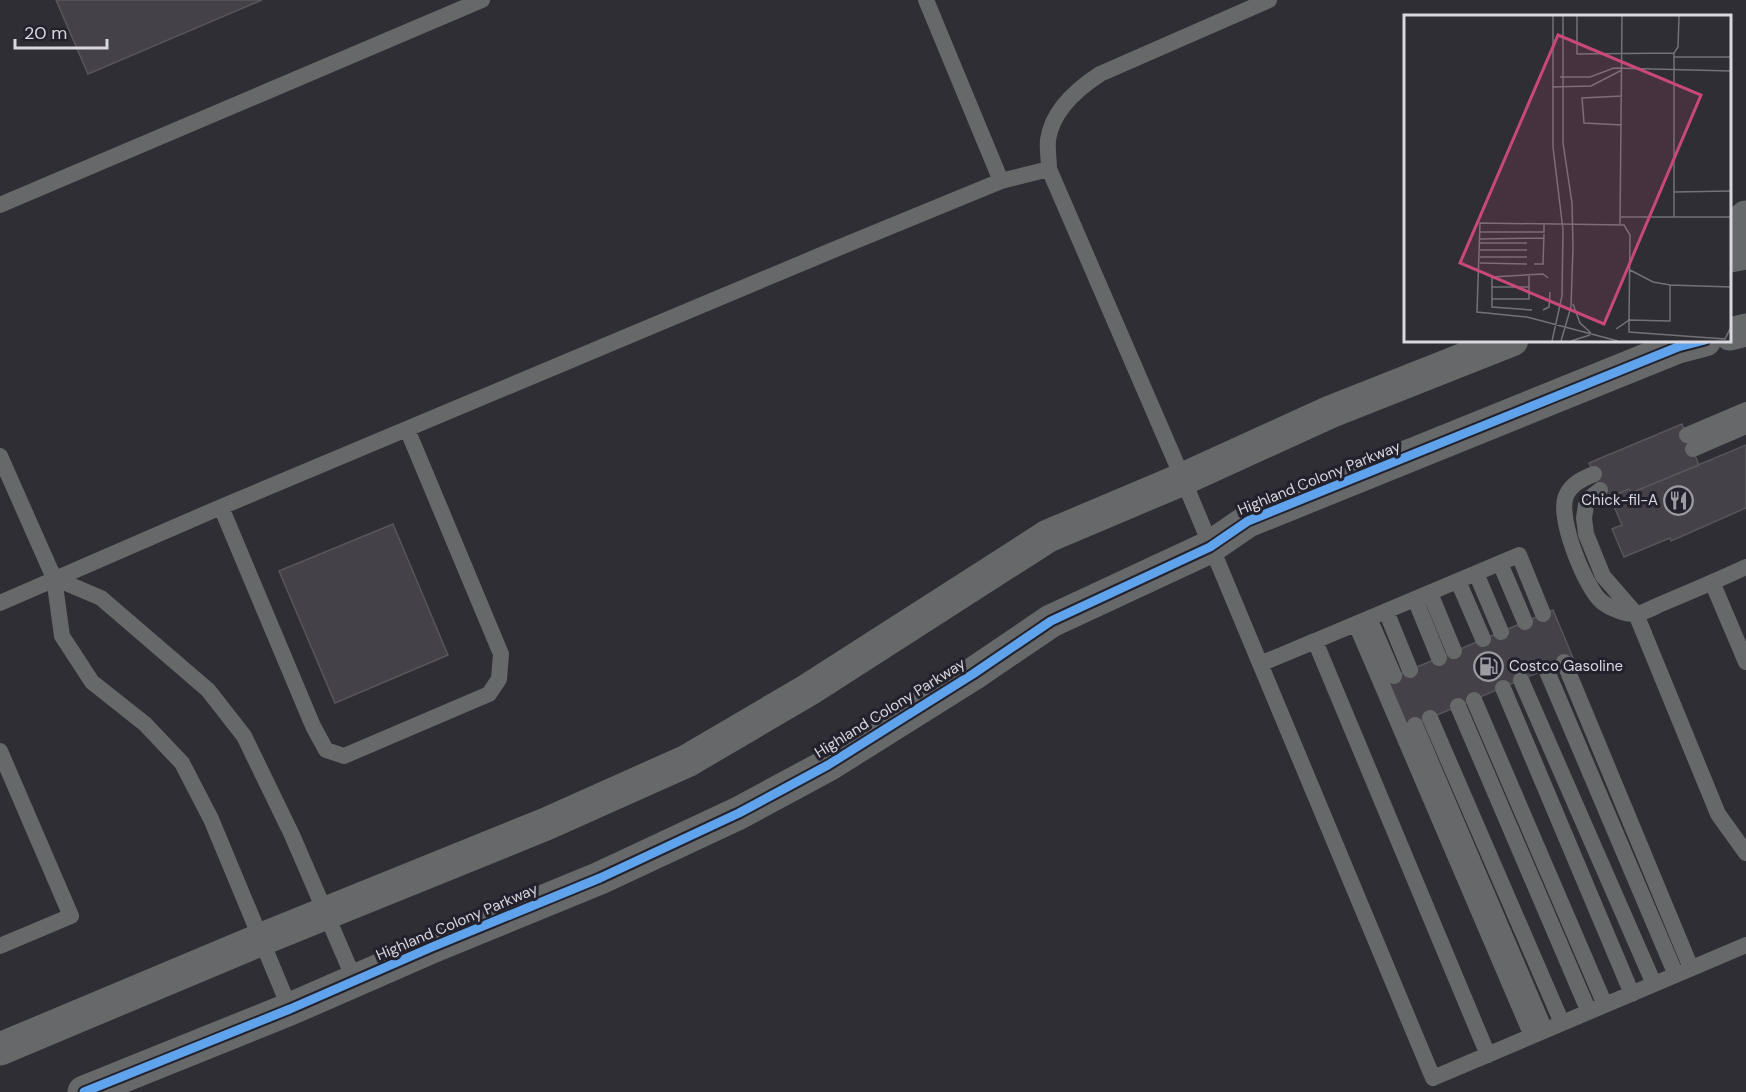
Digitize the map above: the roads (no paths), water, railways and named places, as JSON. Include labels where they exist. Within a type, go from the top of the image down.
[{"type":"street","points":[[1731,230],[1746,217]]},
{"type":"street","points":[[1731,256],[1746,253]]},
{"type":"street","points":[[1731,334],[1746,330]]},
{"type":"street","points":[[0,1049],[262,939],[546,824],[687,761],[808,690],[1048,536],[1330,412],[1507,342]]},
{"type":"street","name":"Highland Colony Parkway","points":[[84,1092],[290,1009],[432,947],[600,878],[739,813],[828,765],[973,674],[1051,621],[1210,547],[1248,521],[1678,347],[1697,342]]},
{"type":"lane","points":[[0,205],[482,0]]},
{"type":"lane","points":[[926,0],[1001,181]]},
{"type":"lane","points":[[1269,0],[1100,74],[1080,87],[1058,113],[1048,139],[1049,169],[1183,478],[1433,1078],[1746,945]]},
{"type":"lane","points":[[0,603],[569,360],[1001,181],[1049,169]]},
{"type":"lane","points":[[1746,410],[1690,442],[1746,426]]},
{"type":"lane","points":[[221,507],[313,726],[326,750],[344,756],[489,694],[499,679],[501,654],[407,429]]},
{"type":"lane","points":[[0,456],[54,578],[62,636],[92,682],[146,724],[182,764],[211,819],[290,1009]]},
{"type":"lane","points":[[1597,482],[1586,505],[1584,518],[1586,534],[1603,576],[1636,614],[1718,814],[1746,853]]},
{"type":"lane","points":[[1260,664],[1519,555],[1543,614]]},
{"type":"lane","points":[[1500,563],[1525,622]]},
{"type":"lane","points":[[1636,614],[1746,567]]},
{"type":"lane","points":[[1476,573],[1501,632]]},
{"type":"lane","points":[[54,578],[101,598],[208,690],[244,736],[355,981]]},
{"type":"lane","points":[[1458,581],[1483,639]]},
{"type":"lane","points":[[1712,582],[1746,662]]},
{"type":"lane","points":[[1423,596],[1454,651]]},
{"type":"lane","points":[[1423,596],[1438,658]]},
{"type":"lane","points":[[1363,621],[1402,673],[1386,611]]},
{"type":"lane","points":[[1363,621],[1539,1033]]},
{"type":"lane","points":[[1315,641],[1488,1055]]},
{"type":"lane","points":[[1564,662],[1683,972]]},
{"type":"lane","points":[[1546,669],[1683,972]]},
{"type":"lane","points":[[1521,680],[1654,984]]},
{"type":"lane","points":[[1503,688],[1632,993]]},
{"type":"lane","points":[[1589,1012],[1466,703],[1605,1005]]},
{"type":"lane","points":[[1539,1033],[1423,721],[1562,1023]]},
{"type":"lane","points":[[0,752],[71,916],[0,946]]},
{"type":"place","name":"Chick-fil-A","points":[[1679,500]]},
{"type":"place","name":"Costco Gasoline","points":[[1488,666]]}]
